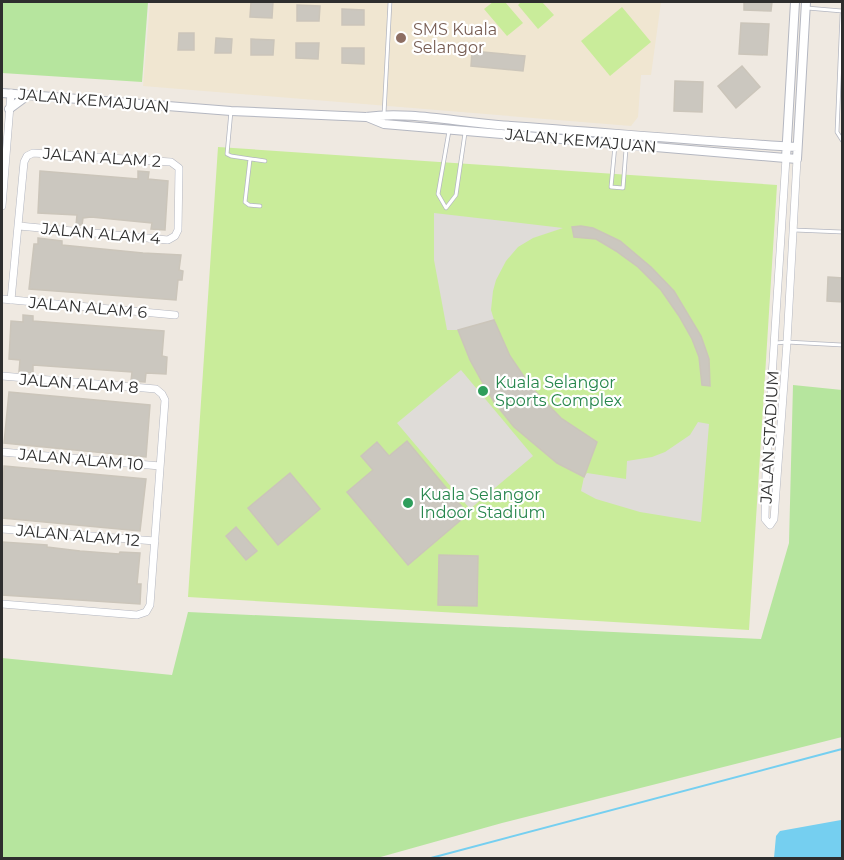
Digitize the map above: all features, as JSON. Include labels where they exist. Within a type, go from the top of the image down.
[{"type":"street","name":"JALAN STADIUM","points":[[795,2],[765,519],[770,525],[774,519],[788,342],[792,230],[806,5]]},
{"type":"street","name":"JALAN KEMAJUAN","points":[[6,93],[231,111],[366,117],[615,138],[627,144],[797,159]]},
{"type":"street","points":[[2,206],[9,109],[6,93]]},
{"type":"street","points":[[9,109],[28,95]]},
{"type":"street","name":"JALAN KEMAJUAN","points":[[615,138],[626,134],[797,147]]},
{"type":"street","name":"JALAN ALAM 2","points":[[19,226],[24,162],[27,156],[33,153],[171,162]]},
{"type":"street","name":"JALAN ALAM 4","points":[[19,226],[168,240],[178,230],[180,173],[178,165],[171,162]]},
{"type":"street","points":[[11,300],[19,226]]},
{"type":"street","name":"JALAN ALAM 6","points":[[2,299],[175,315]]},
{"type":"street","name":"JALAN ALAM 8","points":[[2,376],[156,389],[165,400],[160,466]]},
{"type":"street","name":"JALAN ALAM 10","points":[[2,452],[160,466]]},
{"type":"street","points":[[2,604],[137,615],[146,612],[150,605],[160,466]]},
{"type":"street","name":"JALAN ALAM 12","points":[[2,529],[155,541]]},
{"type":"lane","points":[[384,119],[390,2]]},
{"type":"lane","points":[[806,5],[843,12],[837,132],[843,140]]},
{"type":"lane","points":[[231,111],[227,154],[265,161]]},
{"type":"lane","points":[[449,125],[438,194],[446,207],[456,195],[465,126]]},
{"type":"lane","points":[[615,138],[611,187],[623,188],[626,134]]},
{"type":"lane","points":[[250,159],[245,202],[249,205],[260,206]]},
{"type":"lane","points":[[792,230],[843,232]]},
{"type":"lane","points":[[774,343],[843,345]]},
{"type":"shaded area","name":"SMS Kuala Selangor","points":[[150,2],[661,2],[651,75],[641,75],[638,117],[631,126],[143,86]]},
{"type":"shaded area","points":[[434,213],[563,228],[533,238],[518,247],[506,261],[493,291],[491,310],[494,320],[458,330],[447,330],[434,260]]},
{"type":"shaded area","points":[[461,370],[533,456],[470,509],[397,423]]},
{"type":"shaded area","points":[[698,422],[709,424],[701,522],[640,512],[596,499],[581,491],[587,473],[626,479],[627,461],[652,457],[665,452],[690,435]]},
{"type":"green space","points":[[2,2],[148,2],[142,82],[2,73]]},
{"type":"green space","points":[[493,2],[505,2],[523,23],[507,36],[484,9]]},
{"type":"green space","points":[[521,2],[542,2],[554,15],[538,29],[518,5]]},
{"type":"green space","points":[[622,7],[651,42],[610,76],[581,41]]},
{"type":"green space","name":"Kuala Selangor Sports Complex","points":[[218,147],[777,185],[749,630],[188,597]]},
{"type":"green space","points":[[793,385],[842,390],[842,737],[502,823],[377,858],[2,858],[2,658],[172,675],[188,612],[761,639],[789,543]]},
{"type":"water","points":[[841,820],[842,858],[774,858],[776,836],[780,831]]},
{"type":"building","points":[[251,2],[273,2],[272,18],[250,17]]},
{"type":"building","points":[[744,2],[772,2],[771,11],[744,10]]},
{"type":"building","points":[[297,5],[320,6],[319,21],[297,21]]},
{"type":"building","points":[[342,9],[364,10],[364,25],[342,25]]},
{"type":"building","points":[[741,23],[769,24],[767,55],[739,54]]},
{"type":"building","points":[[179,33],[194,33],[194,50],[178,50]]},
{"type":"building","points":[[216,38],[232,39],[231,53],[215,53]]},
{"type":"building","points":[[251,39],[274,40],[273,55],[251,55]]},
{"type":"building","points":[[296,43],[319,43],[318,59],[296,58]]},
{"type":"building","points":[[342,48],[364,48],[364,64],[342,63]]},
{"type":"building","points":[[472,51],[525,56],[523,71],[471,66]]},
{"type":"building","points":[[742,66],[760,87],[736,108],[718,86]]},
{"type":"building","points":[[675,81],[703,82],[702,112],[674,111]]},
{"type":"building","points":[[40,171],[138,179],[138,171],[149,172],[148,179],[168,181],[165,230],[151,229],[152,223],[91,217],[83,218],[82,225],[76,225],[77,215],[38,213]]},
{"type":"building","points":[[572,227],[593,228],[620,241],[651,267],[674,291],[701,336],[709,359],[710,386],[702,385],[699,357],[692,339],[661,290],[638,267],[616,251],[596,239],[574,237]]},
{"type":"building","points":[[38,238],[62,241],[62,245],[181,255],[179,270],[183,271],[182,280],[178,280],[176,300],[29,289],[34,244],[38,244]]},
{"type":"building","points":[[828,277],[843,278],[843,302],[827,301]]},
{"type":"building","points":[[23,315],[33,316],[33,321],[164,331],[162,356],[167,357],[166,374],[146,373],[145,382],[131,381],[132,372],[33,365],[33,373],[19,372],[20,360],[9,359],[11,321],[23,322]]},
{"type":"building","points":[[494,320],[510,356],[531,387],[561,418],[597,442],[584,477],[557,463],[514,427],[494,402],[481,380],[458,330]]},
{"type":"building","points":[[9,392],[150,405],[146,457],[4,443]]},
{"type":"building","name":"Kuala Selangor Indoor Stadium","points":[[407,441],[468,514],[408,565],[347,492],[373,470],[361,456],[377,442],[389,456]]},
{"type":"building","points":[[4,466],[146,479],[140,531],[2,518]]},
{"type":"building","points":[[290,473],[320,509],[278,545],[248,508]]},
{"type":"building","points":[[236,527],[257,551],[246,560],[226,536]]},
{"type":"building","points":[[2,542],[47,545],[47,547],[80,551],[140,553],[137,584],[141,584],[140,604],[2,595]]},
{"type":"building","points":[[439,555],[478,556],[477,606],[438,605]]},
{"type":"waterway","points":[[431,858],[842,749]]},
{"type":"place","name":"SMS Kuala Selangor","points":[[401,38]]},
{"type":"place","name":"Kuala Selangor Sports Complex","points":[[483,391]]},
{"type":"place","name":"Kuala Selangor Indoor Stadium","points":[[408,503]]}]
